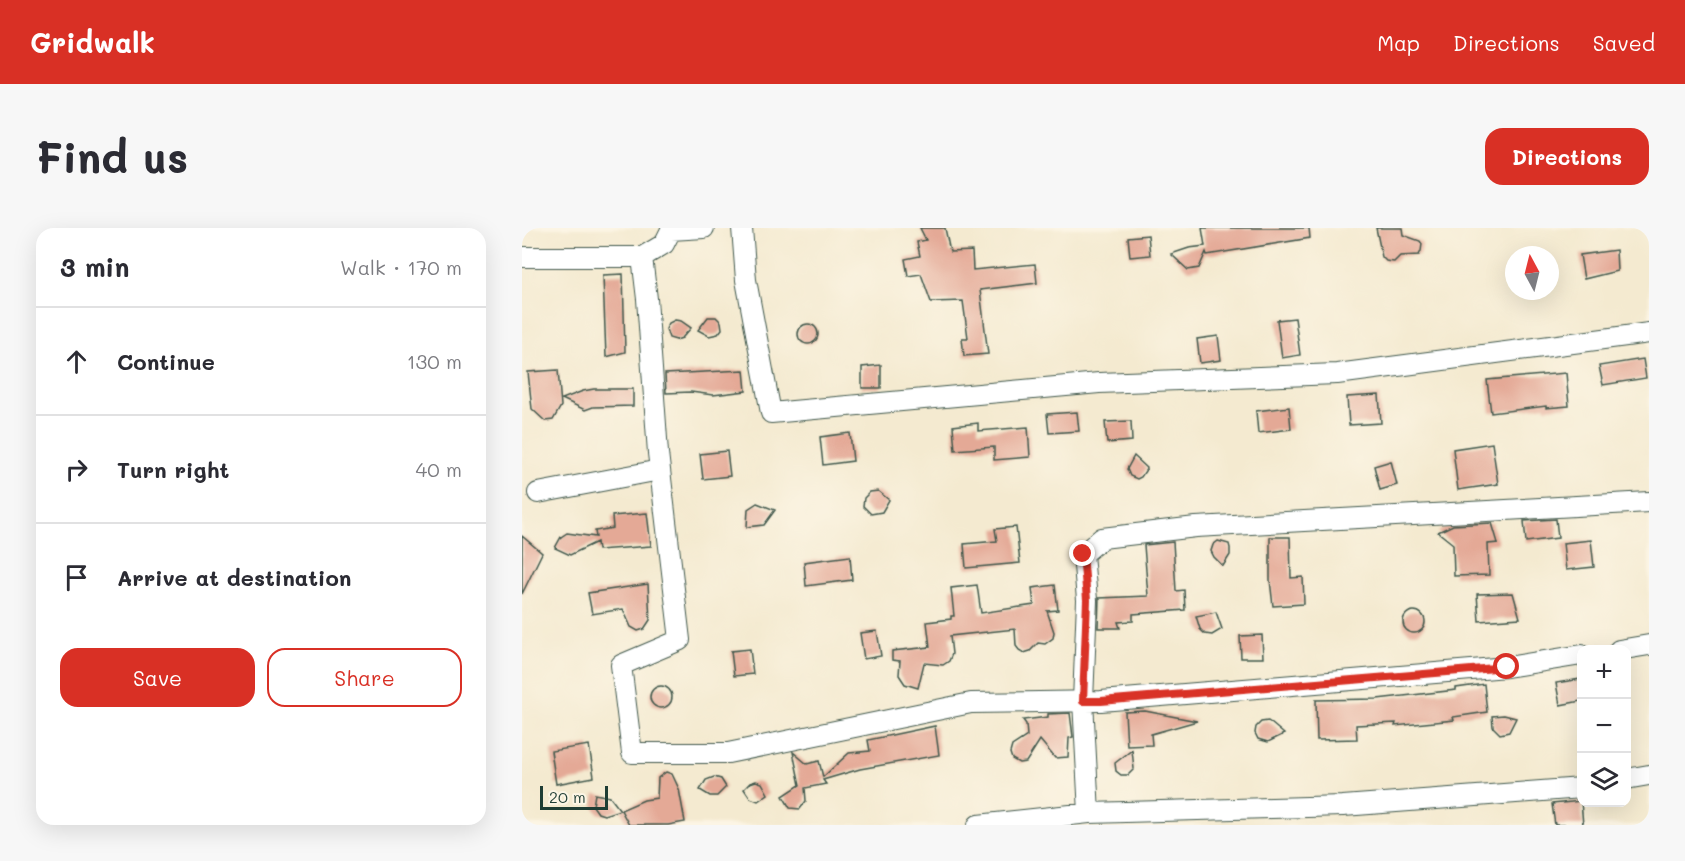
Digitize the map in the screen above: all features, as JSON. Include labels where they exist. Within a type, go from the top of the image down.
[{"type":"street","points":[[522,257],[642,257],[664,244],[671,229],[704,228]]},
{"type":"street","points":[[742,228],[746,280],[771,413],[1099,383],[1337,374],[1649,333]]},
{"type":"street","points":[[642,257],[660,470],[680,640],[621,665],[632,753],[728,753],[971,703],[1101,701],[1507,667],[1577,657]]},
{"type":"street","points":[[538,493],[660,470]]},
{"type":"street","points":[[1089,813],[1083,701],[1087,600],[1083,554],[1102,537],[1196,528],[1649,502]]},
{"type":"street","points":[[1631,648],[1649,645]]},
{"type":"street","points":[[1631,778],[1649,775]]},
{"type":"street","points":[[978,825],[1089,813],[1343,806],[1577,788]]},
{"type":"building","points":[[920,228],[945,228],[950,252],[972,251],[973,270],[1035,264],[1037,283],[980,290],[988,354],[964,356],[962,338],[968,338],[963,301],[931,302],[921,274],[908,276],[905,259],[920,256],[917,242],[926,240]]},
{"type":"building","points":[[1202,228],[1309,228],[1310,238],[1207,255],[1206,252],[1199,268],[1188,270],[1171,254],[1205,246]]},
{"type":"building","points":[[1376,228],[1402,228],[1403,235],[1420,241],[1422,244],[1419,255],[1400,256],[1394,262],[1386,261],[1382,257]]},
{"type":"building","points":[[1148,235],[1150,255],[1130,257],[1128,237]]},
{"type":"building","points":[[1616,250],[1617,271],[1584,279],[1580,255]]},
{"type":"building","points":[[623,274],[625,352],[606,357],[603,275]]},
{"type":"building","points":[[708,317],[716,317],[721,322],[722,329],[718,334],[709,336],[698,330]]},
{"type":"building","points":[[1295,318],[1300,355],[1282,358],[1277,320]]},
{"type":"building","points":[[675,320],[691,328],[682,338],[676,340],[669,338],[666,329],[669,323]]},
{"type":"building","points":[[808,324],[815,327],[818,334],[815,341],[808,344],[801,341],[798,334],[801,327]]},
{"type":"building","points":[[1218,336],[1221,360],[1200,363],[1197,339]]},
{"type":"building","points":[[1643,359],[1646,378],[1603,385],[1599,366]]},
{"type":"building","points":[[881,365],[881,388],[862,388],[862,367]]},
{"type":"building","points":[[558,370],[561,406],[553,420],[545,421],[532,409],[528,372]]},
{"type":"building","points":[[744,370],[746,391],[713,395],[691,392],[666,393],[665,374]]},
{"type":"building","points":[[1566,373],[1569,406],[1546,408],[1546,406],[1491,413],[1487,380]]},
{"type":"building","points":[[594,389],[633,389],[633,406],[593,407],[585,410],[562,399]]},
{"type":"building","points":[[1379,395],[1381,423],[1349,425],[1347,397]]},
{"type":"building","points":[[1289,407],[1291,429],[1258,433],[1256,411]]},
{"type":"building","points":[[1077,412],[1079,431],[1049,433],[1047,414]]},
{"type":"building","points":[[1131,421],[1132,441],[1107,443],[1105,422]]},
{"type":"building","points":[[978,423],[978,431],[1028,427],[1030,457],[994,460],[994,447],[955,450],[953,426]]},
{"type":"building","points":[[850,433],[853,461],[823,465],[820,437]]},
{"type":"building","points":[[1492,443],[1498,484],[1458,490],[1453,449]]},
{"type":"building","points":[[727,451],[730,476],[703,479],[700,454]]},
{"type":"building","points":[[1134,456],[1147,468],[1137,479],[1130,476],[1127,469]]},
{"type":"building","points":[[1391,461],[1397,485],[1380,490],[1374,466]]},
{"type":"building","points":[[878,491],[889,500],[882,512],[871,514],[863,506],[864,498],[870,492]]},
{"type":"building","points":[[757,503],[775,510],[764,525],[747,527],[748,509]]},
{"type":"building","points":[[647,513],[651,546],[598,550],[597,542],[570,555],[555,548],[561,537],[567,533],[596,537],[595,531],[613,528],[612,516]]},
{"type":"building","points":[[1556,519],[1558,538],[1526,542],[1524,521]]},
{"type":"building","points":[[1492,523],[1498,543],[1488,544],[1489,575],[1454,576],[1453,544],[1438,532],[1453,525]]},
{"type":"building","points":[[1016,527],[1020,563],[966,568],[964,544],[997,541],[995,529]]},
{"type":"building","points":[[522,536],[542,553],[522,594]]},
{"type":"building","points":[[1270,537],[1290,537],[1291,578],[1303,577],[1304,604],[1273,606],[1270,580]]},
{"type":"building","points":[[1591,540],[1594,567],[1566,570],[1563,543]]},
{"type":"building","points":[[1218,541],[1229,544],[1230,548],[1230,555],[1223,566],[1211,551],[1213,545]]},
{"type":"building","points":[[1173,542],[1176,591],[1184,590],[1185,610],[1133,614],[1133,621],[1118,622],[1120,628],[1098,628],[1099,598],[1148,596],[1144,545]]},
{"type":"building","points":[[850,556],[852,580],[806,586],[804,562]]},
{"type":"building","points":[[648,584],[650,620],[644,629],[638,631],[631,627],[623,609],[592,614],[588,593]]},
{"type":"building","points":[[977,585],[981,613],[1034,605],[1032,588],[1055,585],[1058,610],[1047,611],[1054,632],[1053,638],[1045,644],[1038,643],[1030,651],[1024,653],[1016,646],[1015,629],[950,636],[952,654],[949,661],[943,665],[924,663],[918,688],[905,684],[899,675],[900,661],[892,660],[892,651],[930,647],[927,622],[951,619],[951,616],[954,616],[951,588]]},
{"type":"building","points":[[1513,593],[1520,618],[1479,621],[1477,594]]},
{"type":"building","points":[[1410,611],[1418,611],[1425,618],[1425,626],[1418,633],[1410,633],[1403,626],[1403,618]]},
{"type":"building","points":[[1216,612],[1222,629],[1212,635],[1205,634],[1200,629],[1196,616]]},
{"type":"building","points":[[877,631],[881,656],[864,659],[860,633]]},
{"type":"building","points":[[1262,635],[1263,658],[1241,658],[1240,636]]},
{"type":"building","points":[[750,649],[753,674],[734,676],[731,651]]},
{"type":"building","points":[[1577,680],[1577,702],[1560,705],[1556,683]]},
{"type":"building","points":[[1484,684],[1487,712],[1453,717],[1454,720],[1395,726],[1396,723],[1356,725],[1357,739],[1317,740],[1316,700],[1377,699],[1456,690],[1456,688]]},
{"type":"building","points":[[661,686],[669,689],[672,697],[669,705],[661,708],[653,705],[650,697],[653,689]]},
{"type":"building","points":[[1145,711],[1197,721],[1151,734],[1152,745],[1127,746],[1125,712]]},
{"type":"building","points":[[1070,713],[1073,737],[1069,738],[1068,757],[1055,758],[1040,740],[1026,762],[1019,763],[1012,759],[1010,753],[1012,746],[1027,736],[1026,724],[1023,720],[1048,717],[1048,714]]},
{"type":"building","points":[[1504,715],[1516,718],[1509,732],[1500,734],[1493,727],[1492,716]]},
{"type":"building","points":[[1268,721],[1284,734],[1268,742],[1258,739],[1255,733],[1256,727],[1261,722]]},
{"type":"building","points":[[935,726],[939,755],[860,769],[823,780],[826,784],[805,788],[806,801],[800,809],[790,808],[783,796],[800,785],[793,752],[807,764],[819,761],[823,777],[849,753],[870,751],[868,740]]},
{"type":"building","points":[[589,745],[594,777],[556,784],[551,751]]},
{"type":"building","points":[[1132,750],[1134,769],[1128,775],[1121,775],[1116,771],[1115,763]]},
{"type":"building","points":[[666,772],[672,774],[679,789],[685,822],[668,825],[629,825],[621,810],[644,800],[657,798],[658,778]]},
{"type":"building","points":[[714,777],[721,779],[726,787],[717,796],[710,796],[700,790],[706,780]]},
{"type":"building","points":[[756,781],[762,783],[768,794],[758,801],[750,798],[744,789]]},
{"type":"building","points":[[595,794],[610,797],[620,810],[604,815],[598,813],[593,806]]},
{"type":"building","points":[[1577,801],[1577,807],[1582,807],[1583,825],[1555,825],[1552,804]]},
{"type":"route","points":[[1083,554],[1087,600],[1083,701],[1507,667]]}]
